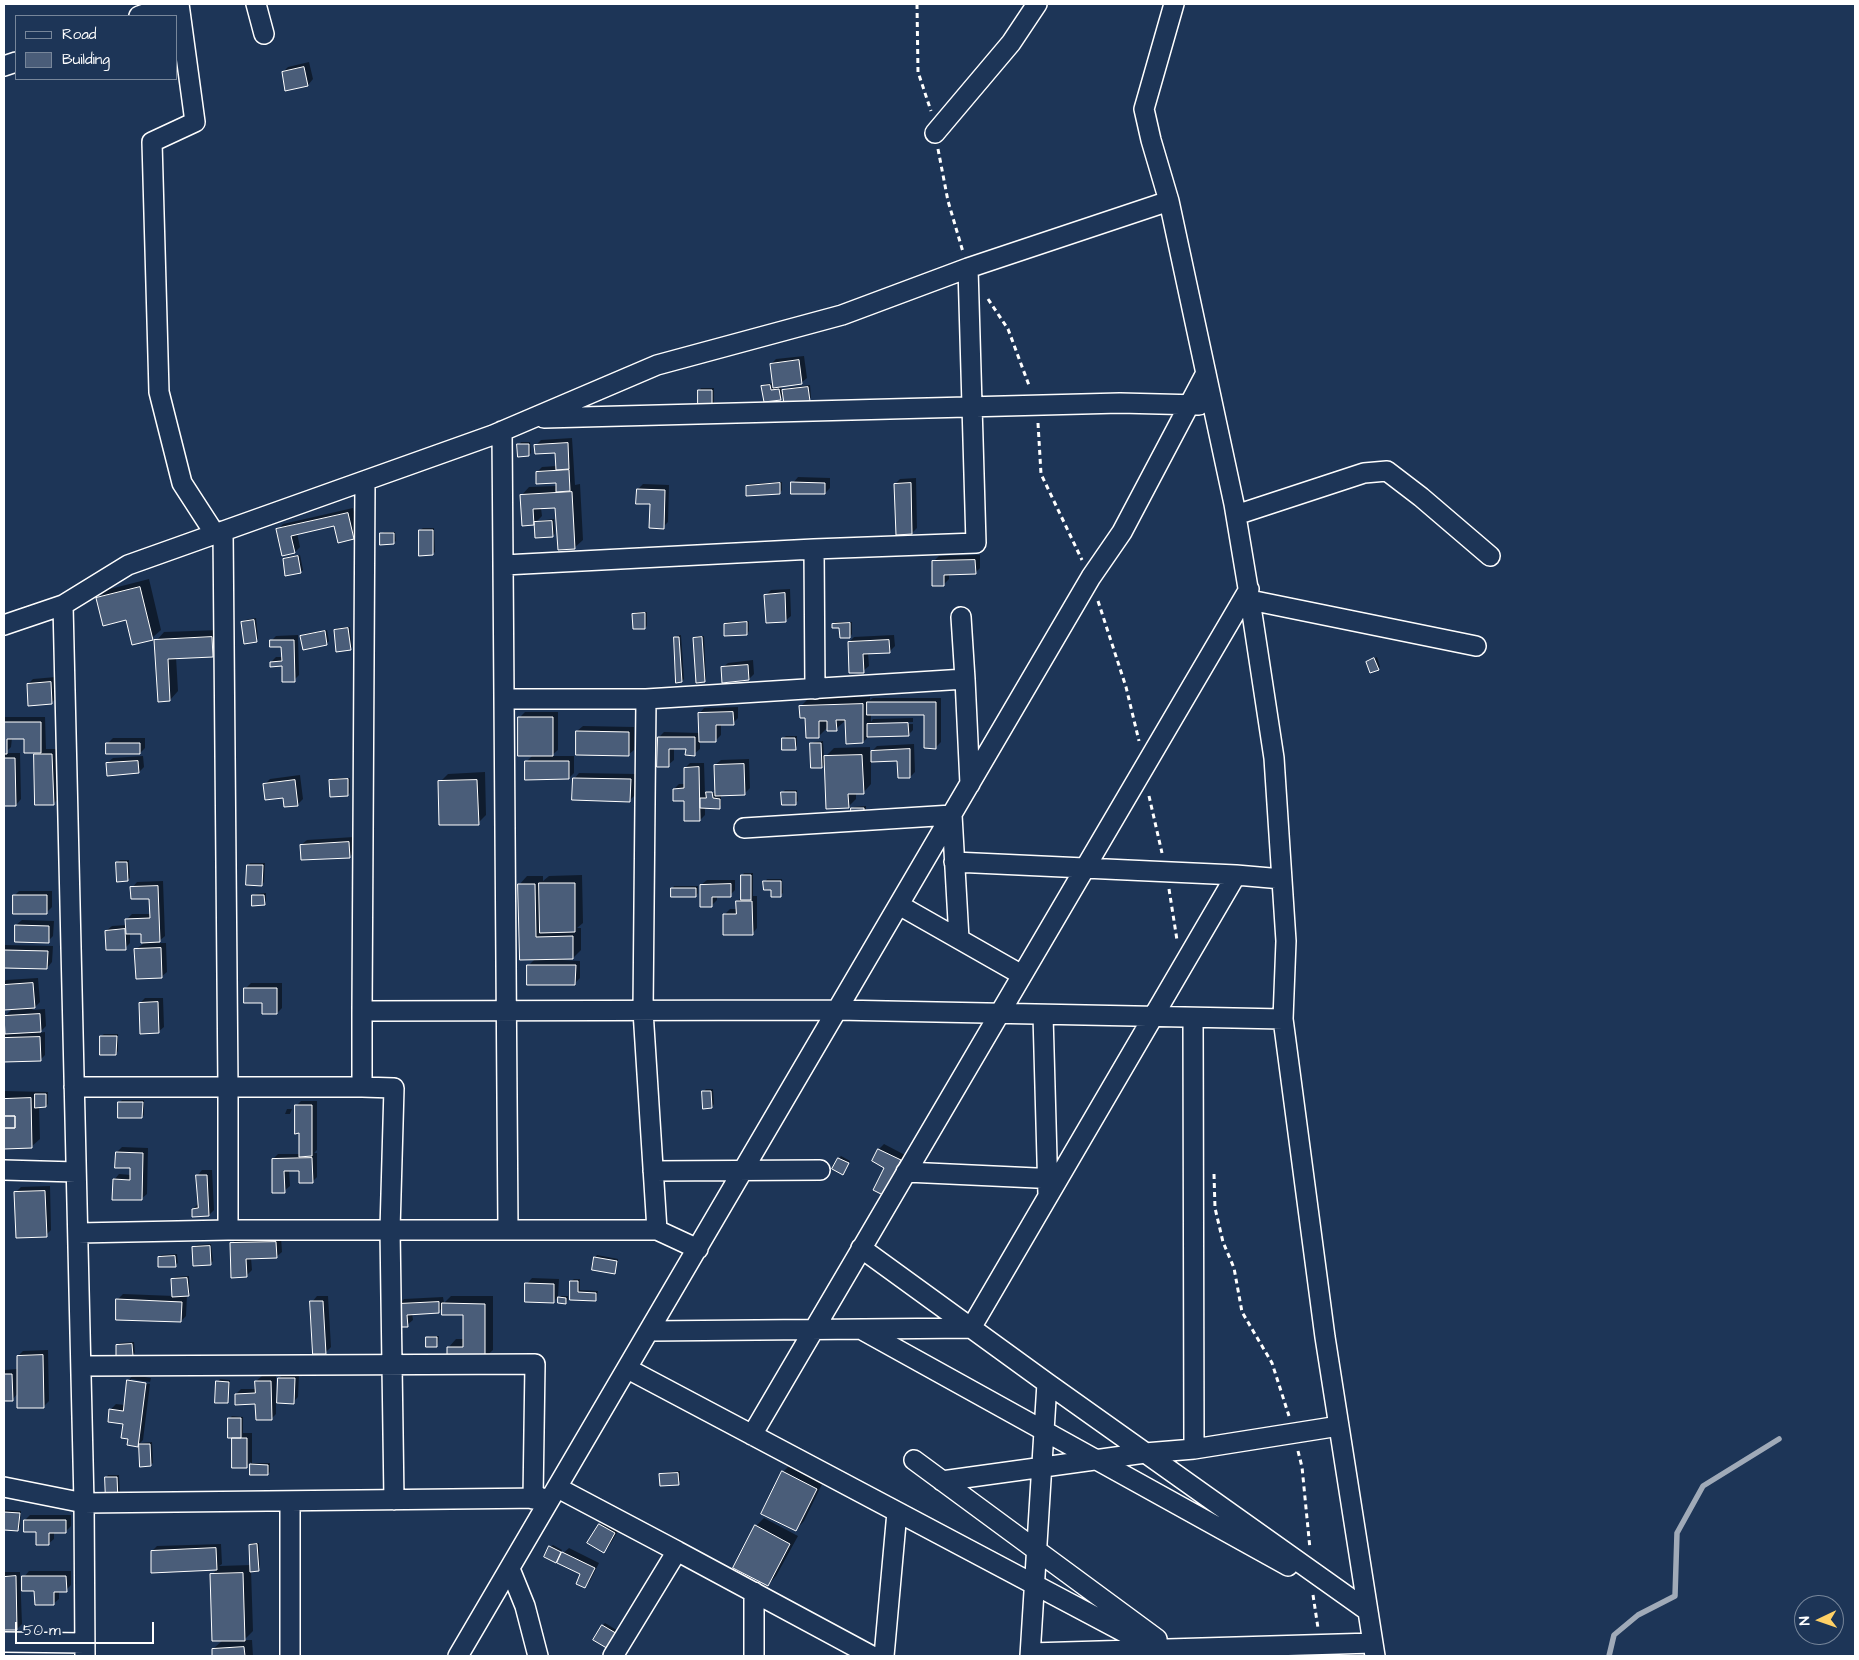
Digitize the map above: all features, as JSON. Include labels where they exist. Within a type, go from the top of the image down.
[{"type":"street","points":[[142,15],[173,4]]},
{"type":"street","points":[[179,4],[195,122],[152,142],[159,392],[182,483],[219,533],[228,1088],[228,1230]]},
{"type":"street","points":[[256,4],[264,34]]},
{"type":"street","points":[[935,133],[1012,43],[1037,4]]},
{"type":"street","points":[[1047,1383],[1030,1654],[1374,1650],[1324,1328],[1283,1020],[1286,941],[1274,758],[1250,594],[1236,516],[1170,201],[1151,140],[1144,109],[1174,4]]},
{"type":"street","points":[[4,624],[63,605],[128,565],[502,431],[658,366],[842,315],[968,268],[1170,201]]},
{"type":"street","points":[[504,565],[814,549],[976,543],[968,268]]},
{"type":"street","points":[[458,1656],[1091,578],[1122,532],[1206,373]]},
{"type":"street","points":[[534,418],[1120,402],[1213,406]]},
{"type":"street","points":[[502,431],[508,1230]]},
{"type":"street","points":[[1236,516],[1364,473],[1387,471],[1421,497],[1490,556]]},
{"type":"street","points":[[362,1087],[365,481]]},
{"type":"street","points":[[814,549],[815,688]]},
{"type":"street","points":[[1250,594],[1476,646]]},
{"type":"street","points":[[752,1435],[1084,869],[1250,594]]},
{"type":"street","points":[[4,1642],[85,1650],[84,1503],[63,605]]},
{"type":"street","points":[[961,618],[970,784]]},
{"type":"street","points":[[505,699],[646,699],[965,679]]},
{"type":"street","points":[[646,699],[643,1011],[657,1230]]},
{"type":"street","points":[[744,828],[952,815]]},
{"type":"street","points":[[952,815],[959,939]]},
{"type":"street","points":[[954,862],[1236,875],[1282,879]]},
{"type":"street","points":[[971,1328],[1051,1184],[1153,1017],[1236,875]]},
{"type":"street","points":[[899,905],[1022,975]]},
{"type":"street","points":[[362,1011],[837,1010],[1283,1020]]},
{"type":"street","points":[[1043,1014],[1051,1184]]},
{"type":"street","points":[[1193,1018],[1194,1449]]},
{"type":"street","points":[[74,1087],[394,1088],[390,1230],[394,1500]]},
{"type":"street","points":[[4,1170],[76,1172]]},
{"type":"street","points":[[654,1171],[820,1170]]},
{"type":"street","points":[[906,1172],[1051,1184]]},
{"type":"street","points":[[78,1233],[228,1230],[657,1230],[698,1249]]},
{"type":"street","points":[[861,1248],[1368,1611]]},
{"type":"street","points":[[650,1330],[971,1328]]},
{"type":"street","points":[[862,1330],[1368,1611]]},
{"type":"street","points":[[81,1366],[536,1364],[533,1499]]},
{"type":"street","points":[[628,1368],[1035,1585],[1169,1653]]},
{"type":"street","points":[[942,1481],[1146,1453],[1194,1449],[1339,1426]]},
{"type":"street","points":[[914,1460],[1037,1551],[1169,1653]]},
{"type":"street","points":[[4,1487],[84,1503],[533,1499],[555,1493],[677,1550],[872,1656]]},
{"type":"street","points":[[290,1501],[290,1656]]},
{"type":"street","points":[[884,1656],[897,1512]]},
{"type":"street","points":[[613,1656],[677,1550]]},
{"type":"street","points":[[510,1569],[525,1606],[538,1656]]},
{"type":"street","points":[[754,1592],[754,1656]]},
{"type":"building","points":[[304,67],[308,86],[285,91],[282,72]]},
{"type":"building","points":[[799,360],[802,384],[773,388],[770,364]]},
{"type":"building","points":[[770,385],[771,390],[779,389],[781,400],[764,402],[761,386]]},
{"type":"building","points":[[808,387],[810,401],[784,404],[782,390]]},
{"type":"building","points":[[698,390],[712,390],[712,407],[698,407]]},
{"type":"building","points":[[568,443],[569,469],[556,470],[555,453],[535,454],[534,445]]},
{"type":"building","points":[[517,444],[529,444],[529,456],[518,457]]},
{"type":"building","points":[[569,470],[570,491],[556,492],[556,483],[536,484],[536,472]]},
{"type":"building","points":[[791,482],[825,483],[825,494],[791,494]]},
{"type":"building","points":[[780,483],[780,494],[746,496],[746,486]]},
{"type":"building","points":[[911,483],[912,534],[896,535],[894,484]]},
{"type":"building","points":[[637,489],[665,490],[664,529],[649,528],[650,504],[636,504]]},
{"type":"building","points":[[572,492],[575,549],[558,550],[555,508],[533,509],[534,525],[522,526],[520,495]]},
{"type":"building","points":[[348,513],[354,539],[338,543],[334,526],[291,536],[295,553],[282,556],[276,529]]},
{"type":"building","points":[[552,521],[553,537],[535,538],[534,522]]},
{"type":"building","points":[[419,530],[433,530],[433,555],[419,556]]},
{"type":"building","points":[[380,533],[394,533],[394,544],[380,545]]},
{"type":"building","points":[[298,556],[301,573],[285,576],[283,559]]},
{"type":"building","points":[[975,560],[976,574],[944,575],[944,586],[932,586],[932,561]]},
{"type":"building","points":[[140,587],[153,640],[132,645],[126,620],[103,626],[96,598]]},
{"type":"building","points":[[785,593],[786,622],[766,623],[764,595]]},
{"type":"building","points":[[645,613],[645,629],[633,629],[632,614]]},
{"type":"building","points":[[254,620],[257,642],[244,644],[241,622]]},
{"type":"building","points":[[747,622],[747,635],[724,636],[724,624]]},
{"type":"building","points":[[850,623],[850,638],[840,638],[839,628],[832,628],[832,624]]},
{"type":"building","points":[[348,628],[351,650],[336,652],[334,630]]},
{"type":"building","points":[[325,631],[327,645],[303,650],[300,636]]},
{"type":"building","points":[[212,637],[213,657],[168,659],[170,701],[158,702],[154,640]]},
{"type":"building","points":[[674,637],[679,637],[682,682],[676,683]]},
{"type":"building","points":[[702,637],[705,682],[696,683],[693,638]]},
{"type":"building","points":[[270,640],[294,640],[295,682],[282,682],[282,666],[270,667],[270,662],[282,661],[281,647],[270,647]]},
{"type":"building","points":[[889,640],[890,653],[863,654],[864,673],[849,673],[848,642]]},
{"type":"building","points":[[1374,658],[1379,670],[1370,673],[1366,662]]},
{"type":"building","points":[[748,665],[749,680],[722,683],[721,667]]},
{"type":"building","points":[[51,682],[52,704],[28,706],[27,684]]},
{"type":"building","points":[[867,702],[936,702],[936,749],[924,748],[924,715],[867,715]]},
{"type":"building","points":[[863,704],[863,743],[846,744],[845,720],[836,720],[837,731],[827,731],[827,721],[819,721],[819,738],[806,738],[805,718],[800,718],[799,706]]},
{"type":"building","points":[[733,712],[734,725],[716,725],[716,742],[699,742],[698,713]]},
{"type":"building","points":[[518,717],[553,717],[553,756],[518,756]]},
{"type":"building","points":[[4,722],[41,722],[41,753],[24,753],[24,739],[7,739],[7,754],[4,754]]},
{"type":"building","points":[[908,723],[909,736],[867,737],[867,724]]},
{"type":"building","points":[[576,731],[629,732],[629,756],[576,755]]},
{"type":"building","points":[[658,737],[695,737],[695,756],[685,755],[686,749],[669,749],[669,767],[657,767]]},
{"type":"building","points":[[782,738],[795,738],[796,750],[782,750]]},
{"type":"building","points":[[106,743],[140,743],[140,754],[106,754]]},
{"type":"building","points":[[810,743],[821,743],[822,768],[811,768]]},
{"type":"building","points":[[910,749],[910,778],[898,778],[897,761],[871,762],[871,751]]},
{"type":"building","points":[[34,754],[52,754],[54,805],[35,805]]},
{"type":"building","points":[[862,755],[864,794],[848,794],[849,808],[826,809],[824,756]]},
{"type":"building","points":[[4,758],[15,758],[16,806],[4,806]]},
{"type":"building","points":[[138,761],[139,773],[107,776],[106,763]]},
{"type":"building","points":[[525,761],[569,761],[569,779],[525,780]]},
{"type":"building","points":[[744,764],[745,795],[715,796],[714,765]]},
{"type":"building","points":[[699,767],[700,821],[684,821],[684,801],[673,801],[673,789],[684,788],[684,768]]},
{"type":"building","points":[[573,778],[631,779],[630,802],[572,800]]},
{"type":"building","points":[[348,779],[348,796],[330,797],[329,780]]},
{"type":"building","points":[[295,780],[298,806],[284,807],[283,798],[265,800],[263,784]]},
{"type":"building","points":[[477,780],[479,825],[439,825],[438,781]]},
{"type":"building","points":[[706,792],[712,792],[713,798],[720,799],[720,809],[700,808],[700,798],[706,798]]},
{"type":"building","points":[[781,792],[796,792],[796,805],[782,805]]},
{"type":"building","points":[[851,808],[864,808],[864,817],[851,818]]},
{"type":"building","points":[[349,842],[350,858],[301,860],[300,845]]},
{"type":"building","points":[[116,862],[127,862],[128,881],[117,882]]},
{"type":"building","points":[[247,865],[263,865],[262,886],[246,885]]},
{"type":"building","points":[[741,875],[751,875],[751,900],[741,900]]},
{"type":"building","points":[[763,881],[781,881],[781,897],[771,897],[771,890],[764,890]]},
{"type":"building","points":[[539,883],[575,883],[575,932],[540,933]]},
{"type":"building","points":[[518,884],[535,884],[536,937],[573,936],[573,959],[520,960]]},
{"type":"building","points":[[731,884],[731,897],[712,897],[712,907],[700,907],[700,885]]},
{"type":"building","points":[[158,886],[160,942],[141,943],[141,934],[126,934],[125,919],[150,918],[149,899],[131,899],[130,887]]},
{"type":"building","points":[[671,888],[696,888],[696,897],[671,897]]},
{"type":"building","points":[[13,895],[47,895],[47,914],[13,914]]},
{"type":"building","points":[[252,895],[264,895],[265,905],[252,906]]},
{"type":"building","points":[[736,901],[752,901],[753,935],[723,935],[723,914],[736,914]]},
{"type":"building","points":[[15,925],[49,926],[49,943],[15,942]]},
{"type":"building","points":[[125,929],[126,950],[106,950],[105,931]]},
{"type":"building","points":[[161,948],[162,978],[136,979],[134,949]]},
{"type":"building","points":[[4,950],[48,951],[47,969],[4,968]]},
{"type":"building","points":[[527,965],[576,965],[575,985],[527,985]]},
{"type":"building","points":[[33,983],[35,1008],[4,1010],[4,985]]},
{"type":"building","points":[[244,988],[277,988],[277,1014],[262,1014],[262,1003],[244,1003]]},
{"type":"building","points":[[158,1002],[159,1033],[140,1034],[139,1003]]},
{"type":"building","points":[[40,1014],[41,1032],[5,1034],[4,1016]]},
{"type":"building","points":[[100,1036],[117,1036],[116,1055],[100,1055]]},
{"type":"building","points":[[40,1037],[41,1061],[4,1062],[4,1038]]},
{"type":"building","points":[[702,1091],[711,1091],[712,1108],[703,1109]]},
{"type":"building","points":[[35,1094],[46,1094],[46,1107],[35,1108]]},
{"type":"building","points":[[31,1098],[32,1148],[4,1149],[4,1128],[15,1128],[15,1116],[4,1116],[4,1099]]},
{"type":"building","points":[[118,1102],[143,1102],[142,1118],[118,1118]]},
{"type":"building","points":[[295,1105],[312,1105],[312,1156],[299,1157],[299,1133],[295,1134]]},
{"type":"building","points":[[4,1116],[15,1116],[15,1128],[4,1128]]},
{"type":"building","points":[[878,1149],[901,1160],[883,1195],[873,1190],[884,1168],[872,1161]]},
{"type":"building","points":[[116,1152],[143,1153],[142,1200],[112,1200],[113,1179],[130,1180],[130,1168],[115,1168]]},
{"type":"building","points":[[312,1158],[313,1183],[299,1183],[299,1171],[284,1171],[285,1193],[272,1193],[272,1159]]},
{"type":"building","points":[[838,1158],[849,1163],[843,1175],[832,1169]]},
{"type":"building","points":[[196,1175],[207,1175],[209,1216],[192,1217],[192,1209],[198,1208]]},
{"type":"building","points":[[45,1191],[47,1237],[16,1238],[14,1192]]},
{"type":"building","points":[[276,1242],[277,1258],[246,1259],[247,1277],[231,1278],[230,1243]]},
{"type":"building","points":[[210,1246],[211,1265],[193,1266],[192,1247]]},
{"type":"building","points":[[175,1256],[176,1267],[158,1267],[158,1257]]},
{"type":"building","points":[[594,1257],[617,1261],[615,1274],[592,1270]]},
{"type":"building","points":[[187,1278],[189,1296],[172,1297],[171,1279]]},
{"type":"building","points":[[570,1281],[578,1281],[578,1292],[596,1293],[596,1301],[570,1300]]},
{"type":"building","points":[[525,1283],[554,1284],[554,1303],[525,1302]]},
{"type":"building","points":[[558,1297],[566,1298],[566,1304],[558,1303]]},
{"type":"building","points":[[116,1299],[182,1302],[181,1322],[116,1320]]},
{"type":"building","points":[[310,1301],[323,1301],[326,1354],[313,1354]]},
{"type":"building","points":[[439,1302],[439,1313],[407,1315],[408,1327],[399,1327],[398,1304]]},
{"type":"building","points":[[442,1303],[485,1304],[485,1359],[447,1359],[447,1347],[463,1347],[463,1315],[442,1315]]},
{"type":"building","points":[[426,1337],[437,1337],[437,1347],[426,1347]]},
{"type":"building","points":[[132,1344],[133,1356],[116,1357],[116,1345]]},
{"type":"building","points":[[43,1355],[44,1408],[17,1408],[17,1356]]},
{"type":"building","points":[[4,1374],[12,1374],[13,1401],[4,1401]]},
{"type":"building","points":[[278,1378],[295,1378],[294,1404],[277,1403]]},
{"type":"building","points":[[127,1380],[146,1383],[138,1447],[127,1445],[128,1439],[121,1438],[123,1424],[108,1422],[109,1409],[123,1411]]},
{"type":"building","points":[[216,1381],[229,1382],[228,1403],[215,1403]]},
{"type":"building","points":[[255,1381],[271,1381],[272,1420],[256,1420],[255,1404],[235,1405],[235,1394],[255,1393]]},
{"type":"building","points":[[228,1418],[241,1418],[241,1438],[228,1438]]},
{"type":"building","points":[[232,1438],[247,1438],[247,1468],[232,1468]]},
{"type":"building","points":[[139,1444],[150,1444],[151,1466],[140,1467]]},
{"type":"building","points":[[250,1464],[268,1465],[268,1475],[250,1475]]},
{"type":"building","points":[[782,1471],[817,1489],[796,1531],[761,1514]]},
{"type":"building","points":[[678,1473],[679,1485],[660,1486],[659,1474]]},
{"type":"building","points":[[105,1477],[117,1477],[118,1501],[106,1502]]},
{"type":"building","points":[[4,1512],[20,1513],[18,1531],[4,1530]]},
{"type":"building","points":[[24,1520],[66,1520],[66,1533],[49,1533],[49,1545],[36,1545],[36,1532],[24,1532]]},
{"type":"building","points":[[599,1524],[615,1533],[604,1553],[587,1543]]},
{"type":"building","points":[[755,1525],[790,1544],[768,1586],[733,1568]]},
{"type":"building","points":[[257,1544],[259,1571],[250,1572],[249,1545]]},
{"type":"building","points":[[549,1546],[561,1552],[556,1563],[544,1557]]},
{"type":"building","points":[[216,1548],[217,1570],[151,1573],[151,1551]]},
{"type":"building","points":[[562,1552],[595,1568],[585,1588],[576,1584],[580,1574],[557,1563]]},
{"type":"building","points":[[243,1573],[245,1641],[212,1641],[210,1574]]},
{"type":"building","points":[[16,1576],[17,1630],[4,1630],[4,1577]]},
{"type":"building","points":[[22,1576],[66,1576],[67,1592],[54,1592],[54,1605],[35,1605],[34,1591],[22,1591]]},
{"type":"building","points":[[602,1625],[619,1635],[610,1650],[593,1640]]},
{"type":"building","points":[[244,1647],[245,1656],[212,1656],[212,1649]]},
{"type":"waterway","points":[[1609,1656],[1614,1635],[1638,1615],[1675,1596],[1677,1533],[1703,1486],[1779,1439]]}]
